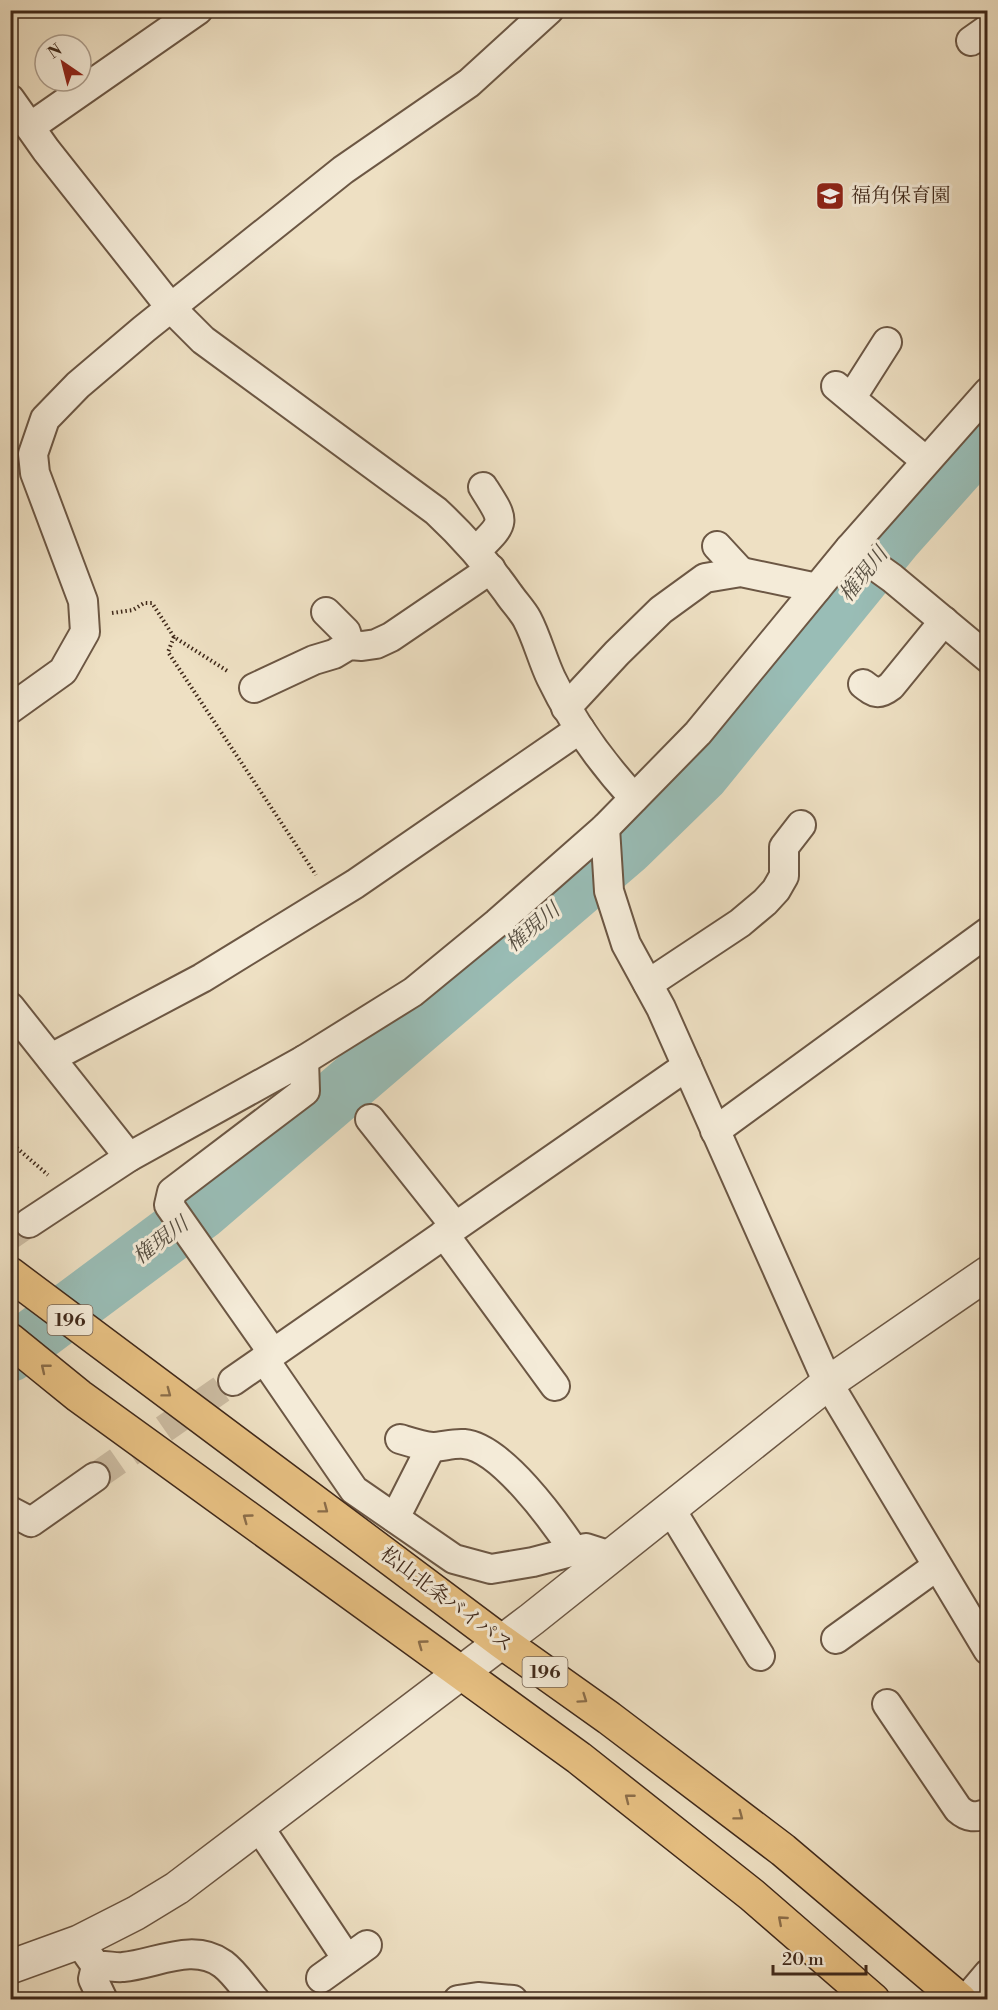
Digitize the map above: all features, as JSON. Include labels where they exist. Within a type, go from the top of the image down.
[{"type":"highway","name":"松山北条バイパス","points":[[15,1278],[502,1642],[609,1718],[783,1850],[960,2000]]},
{"type":"highway","name":"196","points":[[10,1340],[79,1396],[579,1758],[752,1895],[873,2000]]},
{"type":"street","points":[[30,127],[198,10]]},
{"type":"street","points":[[10,709],[63,671],[85,632],[83,601],[35,473],[33,454],[45,419],[59,402],[171,308],[343,170],[469,82],[549,10]]},
{"type":"street","points":[[10,99],[46,150],[171,308],[203,340],[436,511],[467,540],[525,617],[538,642],[549,675],[573,718],[611,774],[634,798]]},
{"type":"street","points":[[887,342],[844,392],[926,461]]},
{"type":"street","points":[[29,1223],[129,1157],[304,1060],[413,992],[605,834],[634,798],[698,733],[817,588],[854,551],[926,461],[987,392]]},
{"type":"street","points":[[254,688],[314,660],[334,654],[349,645],[376,644],[391,637],[484,560],[499,526],[500,513],[483,488]]},
{"type":"street","points":[[717,546],[741,572]]},
{"type":"street","points":[[854,551],[892,578],[987,658]]},
{"type":"street","points":[[51,1058],[202,978],[332,898],[573,718],[617,653],[661,610],[705,578],[741,572],[817,588]]},
{"type":"street","points":[[326,612],[346,632],[349,645]]},
{"type":"street","points":[[863,684],[875,693],[884,692],[944,621]]},
{"type":"street","points":[[648,984],[740,923],[765,902],[776,890],[784,876],[784,847],[801,825]]},
{"type":"street","points":[[605,834],[609,891],[626,944],[661,1008],[828,1383],[987,1650]]},
{"type":"street","points":[[716,1131],[987,932]]},
{"type":"street","points":[[10,1007],[129,1157]]},
{"type":"street","points":[[304,1060],[305,1091],[172,1192],[170,1204],[354,1490],[454,1559],[490,1569],[533,1562],[585,1548],[611,1556]]},
{"type":"street","points":[[233,1381],[687,1066]]},
{"type":"street","points":[[370,1119],[555,1386]]},
{"type":"street","points":[[10,1967],[87,1954],[135,1913],[177,1888],[462,1673],[828,1383],[987,1274]]},
{"type":"street","points":[[400,1439],[431,1447],[465,1444],[486,1452],[504,1466],[552,1518],[574,1551]]},
{"type":"street","points":[[395,1518],[431,1447]]},
{"type":"street","points":[[10,1511],[31,1522],[95,1477]]},
{"type":"street","points":[[670,1508],[760,1656]]},
{"type":"street","points":[[836,1640],[937,1566]]},
{"type":"street","points":[[887,1704],[958,1809],[966,1815],[978,1818],[987,1813]]},
{"type":"street","points":[[259,1827],[357,1952],[321,1978]]},
{"type":"street","points":[[87,1954],[93,1979],[104,2000]]},
{"type":"street","points":[[87,1954],[122,1968],[175,1955],[204,1956],[223,1964],[255,2000]]},
{"type":"street","points":[[966,2000],[987,1974]]},
{"type":"street","points":[[458,2000],[478,1997],[513,2000]]},
{"type":"path","points":[[84,617],[133,610],[144,603],[152,603],[174,637],[254,688]]},
{"type":"path","points":[[174,637],[168,652],[332,898]]},
{"type":"path","points":[[10,1142],[72,1195]]},
{"type":"waterway","name":"権現川","points":[[10,1354],[202,1211],[627,847],[701,775],[895,537],[988,433]]},
{"type":"tunnel","points":[[10,1236],[29,1223]]},
{"type":"tunnel","points":[[95,1477],[233,1381]]},
{"type":"place","name":"福角保育園","points":[[830,196]]}]
